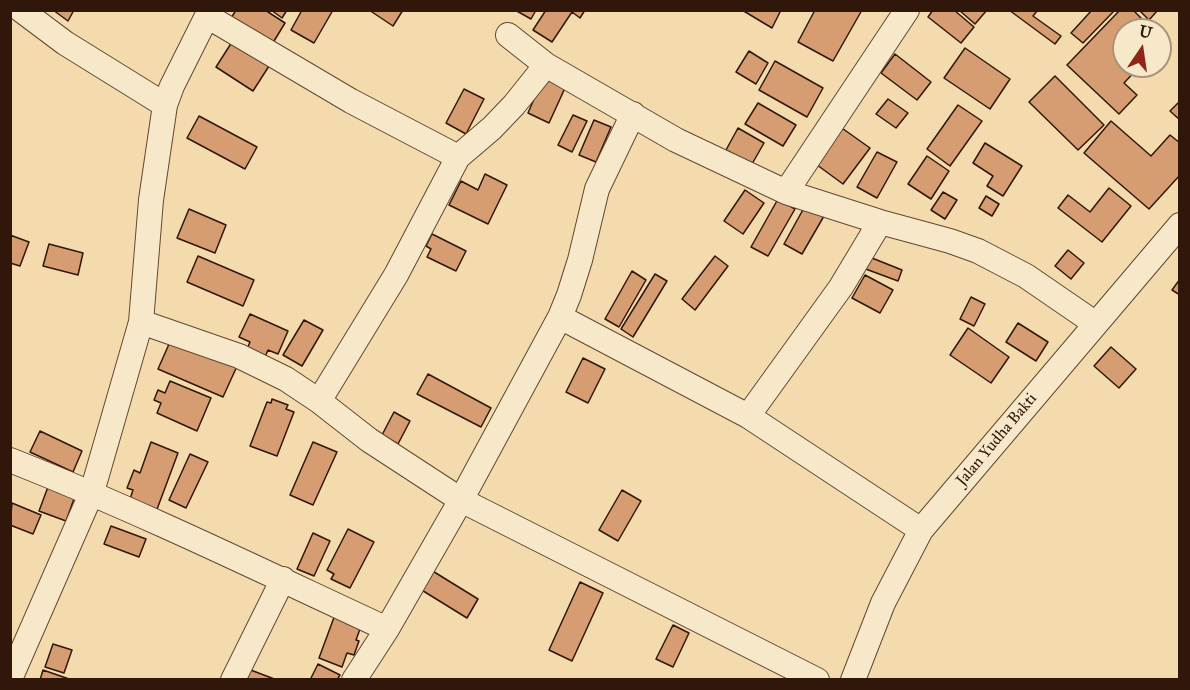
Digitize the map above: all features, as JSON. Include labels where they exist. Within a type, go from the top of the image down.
[{"type":"street","points":[[21,10],[65,43],[165,105]]},
{"type":"street","points":[[786,192],[907,10]]},
{"type":"street","points":[[10,679],[92,492],[141,322],[151,200],[165,105],[208,14],[351,101],[458,157]]},
{"type":"street","points":[[508,35],[546,65],[676,140],[759,181],[880,222],[950,240],[985,254],[1026,276],[1096,324]]},
{"type":"street","points":[[319,401],[396,275],[458,157],[492,128],[514,105],[546,65]]},
{"type":"street","points":[[354,680],[387,629],[461,500],[560,317],[580,260],[597,189],[633,114]]},
{"type":"street","points":[[748,416],[841,287],[880,222]]},
{"type":"street","name":"Jalan Yudha Bakti","points":[[853,680],[883,603],[921,530],[1179,225]]},
{"type":"street","points":[[560,317],[748,416],[921,530]]},
{"type":"street","points":[[141,322],[239,356],[286,380],[319,401],[369,440],[461,500],[817,680]]},
{"type":"street","points":[[10,460],[92,492],[387,629]]},
{"type":"street","points":[[233,680],[283,579]]},
{"type":"building","points":[[53,10],[74,10],[68,21]]},
{"type":"building","points":[[236,10],[265,10],[285,23],[271,46],[230,20]]},
{"type":"building","points":[[271,10],[287,10],[282,18]]},
{"type":"building","points":[[302,10],[333,10],[314,43],[291,30]]},
{"type":"building","points":[[369,10],[403,10],[393,26]]},
{"type":"building","points":[[515,10],[536,10],[531,19]]},
{"type":"building","points":[[546,10],[585,10],[580,18],[572,12],[552,42],[533,30]]},
{"type":"building","points":[[742,10],[781,10],[772,28]]},
{"type":"building","points":[[815,10],[862,10],[833,61],[798,42]]},
{"type":"building","points":[[933,10],[954,10],[974,27],[961,43],[928,17]]},
{"type":"building","points":[[959,10],[987,10],[975,24]]},
{"type":"building","points":[[1009,10],[1038,10],[1033,16],[1061,36],[1055,44]]},
{"type":"building","points":[[1092,10],[1115,10],[1083,43],[1071,33]]},
{"type":"building","points":[[1120,10],[1133,10],[1141,18],[1112,18]]},
{"type":"building","points":[[1139,10],[1158,10],[1151,18],[1147,18]]},
{"type":"building","points":[[1112,18],[1112,78],[1129,78],[1124,83],[1137,95],[1119,114],[1067,65]]},
{"type":"building","points":[[232,42],[269,66],[253,91],[216,67]]},
{"type":"building","points":[[965,48],[1010,79],[990,109],[944,78]]},
{"type":"building","points":[[749,51],[768,63],[756,84],[736,72]]},
{"type":"building","points":[[895,54],[931,82],[917,100],[881,73]]},
{"type":"building","points":[[775,61],[823,88],[807,117],[759,90]]},
{"type":"building","points":[[1055,76],[1104,125],[1078,150],[1029,102]]},
{"type":"building","points":[[543,78],[565,88],[549,123],[528,113]]},
{"type":"building","points":[[464,89],[484,99],[466,134],[446,123]]},
{"type":"building","points":[[888,99],[908,113],[896,128],[876,114]]},
{"type":"building","points":[[1180,101],[1180,120],[1170,111]]},
{"type":"building","points":[[758,103],[796,125],[783,146],[745,124]]},
{"type":"building","points":[[958,105],[982,121],[950,166],[927,149]]},
{"type":"building","points":[[573,115],[587,121],[572,152],[558,145]]},
{"type":"building","points":[[199,116],[257,147],[245,169],[187,138]]},
{"type":"building","points":[[594,120],[611,127],[596,162],[579,155]]},
{"type":"building","points":[[1111,121],[1151,156],[1170,135],[1180,143],[1180,175],[1149,209],[1084,153]]},
{"type":"building","points":[[839,126],[870,148],[843,184],[813,162]]},
{"type":"building","points":[[738,128],[764,143],[752,164],[726,150]]},
{"type":"building","points":[[985,143],[1022,166],[1003,196],[987,186],[993,176],[973,163]]},
{"type":"building","points":[[877,152],[897,162],[877,198],[857,187]]},
{"type":"building","points":[[927,156],[949,171],[931,199],[908,184]]},
{"type":"building","points":[[485,174],[507,185],[488,224],[449,205],[461,181],[478,190]]},
{"type":"building","points":[[1109,188],[1131,206],[1102,242],[1058,208],[1068,195],[1090,212]]},
{"type":"building","points":[[745,190],[764,203],[743,234],[724,221]]},
{"type":"building","points":[[943,192],[957,200],[945,219],[931,210]]},
{"type":"building","points":[[986,196],[999,204],[992,216],[979,208]]},
{"type":"building","points":[[778,199],[795,209],[768,256],[751,247]]},
{"type":"building","points":[[805,206],[824,216],[802,254],[784,244]]},
{"type":"building","points":[[189,209],[226,225],[215,253],[177,238]]},
{"type":"building","points":[[432,234],[466,251],[456,271],[427,257],[431,249],[426,246]]},
{"type":"building","points":[[10,235],[29,242],[20,266],[10,263]]},
{"type":"building","points":[[49,244],[83,253],[78,275],[43,266]]},
{"type":"building","points":[[1068,250],[1084,263],[1071,279],[1055,266]]},
{"type":"building","points":[[198,256],[254,280],[243,306],[187,282]]},
{"type":"building","points":[[715,256],[728,266],[695,310],[682,299]]},
{"type":"building","points":[[867,256],[902,270],[898,281],[863,268]]},
{"type":"building","points":[[632,271],[646,280],[619,327],[605,319]]},
{"type":"building","points":[[655,274],[667,281],[633,337],[621,329]]},
{"type":"building","points":[[865,275],[893,290],[880,313],[852,298]]},
{"type":"building","points":[[1180,279],[1180,295],[1172,290]]},
{"type":"building","points":[[971,297],[985,304],[974,326],[960,319]]},
{"type":"building","points":[[250,314],[288,331],[278,354],[268,350],[265,357],[247,349],[250,342],[239,337]]},
{"type":"building","points":[[304,320],[323,330],[302,366],[283,355]]},
{"type":"building","points":[[1018,323],[1048,342],[1036,361],[1006,342]]},
{"type":"building","points":[[968,328],[1009,357],[991,383],[950,355]]},
{"type":"building","points":[[173,335],[238,364],[223,397],[158,369]]},
{"type":"building","points":[[1111,347],[1136,369],[1119,388],[1094,366]]},
{"type":"building","points":[[583,358],[605,369],[588,403],[566,392]]},
{"type":"building","points":[[428,374],[491,408],[481,427],[417,394]]},
{"type":"building","points":[[170,381],[211,398],[197,431],[157,413],[161,403],[154,400],[158,390],[165,393]]},
{"type":"building","points":[[272,399],[288,405],[286,409],[294,412],[277,456],[250,446],[267,402],[271,403]]},
{"type":"building","points":[[394,412],[410,421],[398,444],[382,435]]},
{"type":"building","points":[[40,431],[82,451],[73,472],[30,452]]},
{"type":"building","points":[[151,442],[178,453],[156,512],[129,502],[133,490],[127,488],[134,470],[140,473]]},
{"type":"building","points":[[313,442],[337,452],[313,505],[290,495]]},
{"type":"building","points":[[190,454],[208,462],[186,508],[169,500]]},
{"type":"building","points":[[48,487],[75,496],[66,521],[39,511]]},
{"type":"building","points":[[622,490],[641,501],[618,541],[599,530]]},
{"type":"building","points":[[12,503],[41,515],[33,534],[10,525]]},
{"type":"building","points":[[111,526],[146,539],[139,557],[104,544]]},
{"type":"building","points":[[348,529],[374,542],[350,588],[331,579],[334,574],[327,570]]},
{"type":"building","points":[[313,533],[330,541],[314,576],[297,569]]},
{"type":"building","points":[[431,570],[478,599],[467,618],[420,589]]},
{"type":"building","points":[[580,582],[603,593],[572,661],[549,650]]},
{"type":"building","points":[[336,612],[360,629],[354,655],[347,653],[342,667],[319,658]]},
{"type":"building","points":[[673,625],[689,633],[673,667],[656,659]]},
{"type":"building","points":[[53,644],[72,650],[64,673],[45,667]]},
{"type":"building","points":[[318,664],[340,675],[337,680],[310,680]]},
{"type":"building","points":[[248,669],[277,680],[244,680]]},
{"type":"building","points":[[43,670],[72,680],[40,680]]}]
